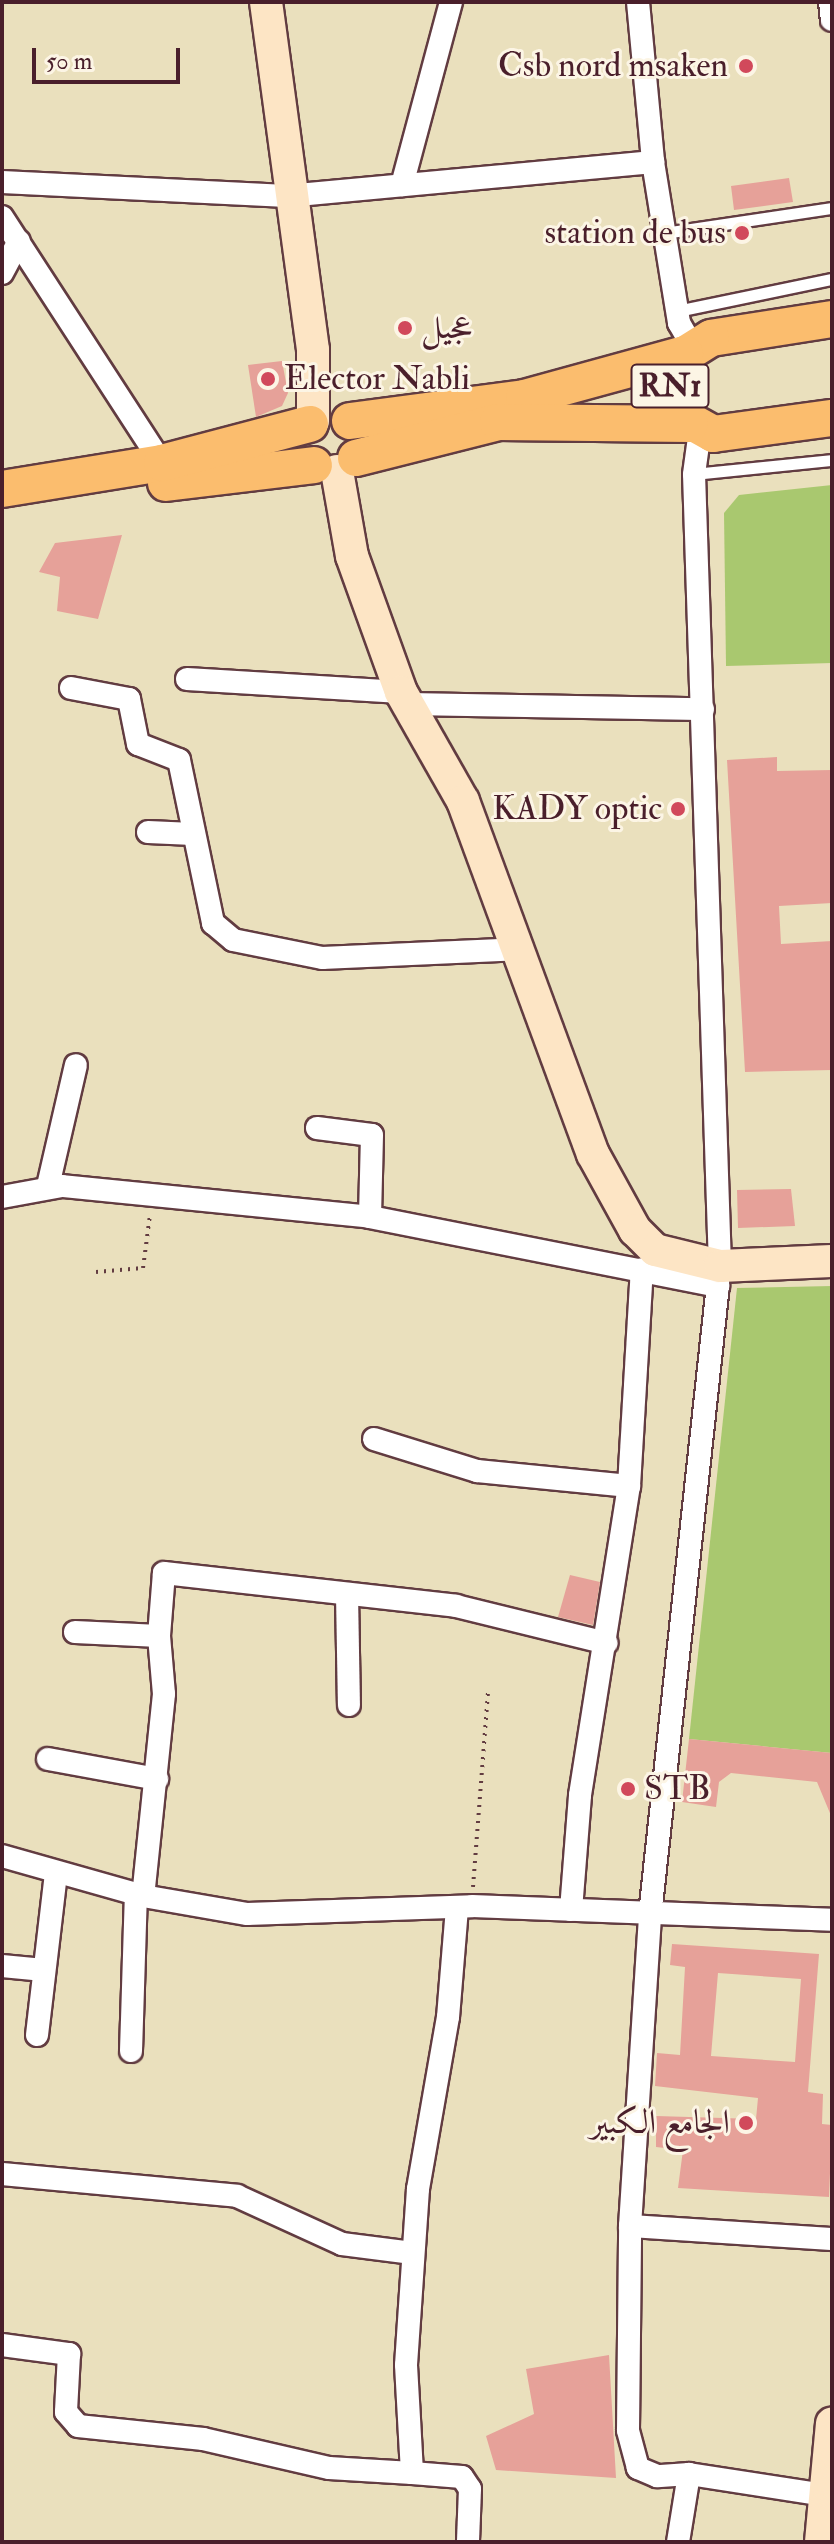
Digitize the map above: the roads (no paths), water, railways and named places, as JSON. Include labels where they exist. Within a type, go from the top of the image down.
[{"type":"main road","name":"RN1","points":[[2,489],[162,463],[327,420],[524,398],[809,317],[832,319]]},
{"type":"main road","name":"RN1","points":[[689,350],[670,378],[670,395],[695,427]]},
{"type":"main road","name":"RN1","points":[[2,508],[336,465],[498,422],[695,427],[725,435],[832,418]]},
{"type":"main road","points":[[327,420],[359,434],[336,465],[304,441],[327,420]]},
{"type":"street","points":[[266,2],[287,196],[327,420]]},
{"type":"street","points":[[402,185],[451,2]]},
{"type":"street","points":[[638,2],[653,162],[677,311],[689,350]]},
{"type":"street","points":[[830,2],[832,20]]},
{"type":"street","points":[[2,182],[287,196],[653,162]]},
{"type":"street","points":[[2,217],[162,463]]},
{"type":"street","points":[[2,273],[19,241]]},
{"type":"street","points":[[695,427],[719,1276],[650,1915],[630,2226],[629,2454],[648,2474],[689,2474],[827,2501]]},
{"type":"street","points":[[336,465],[352,556],[404,698],[463,801],[593,1154],[643,1242],[719,1276]]},
{"type":"street","points":[[187,679],[404,698],[703,709]]},
{"type":"street","points":[[71,688],[129,699],[138,744],[180,763],[213,923],[233,940],[322,958],[517,949]]},
{"type":"street","points":[[148,832],[193,834]]},
{"type":"street","points":[[48,1186],[76,1065]]},
{"type":"street","points":[[317,1128],[372,1135],[370,1217]]},
{"type":"street","points":[[2,1197],[48,1186],[152,1193],[370,1217],[642,1269],[719,1276],[832,1261]]},
{"type":"street","points":[[571,1910],[580,1795],[607,1643],[629,1486],[642,1269]]},
{"type":"street","points":[[374,1439],[477,1471],[629,1486]]},
{"type":"street","points":[[131,2051],[140,1894],[157,1779],[164,1694],[159,1636],[162,1574],[456,1606],[607,1643]]},
{"type":"street","points":[[347,1594],[349,1705]]},
{"type":"street","points":[[75,1632],[159,1636]]},
{"type":"street","points":[[48,1759],[157,1779]]},
{"type":"street","points":[[2,1856],[56,1874],[140,1894],[274,1916],[464,1907],[832,1920]]},
{"type":"street","points":[[37,2035],[56,1874]]},
{"type":"street","points":[[412,2473],[406,2365],[412,2253],[464,1907]]},
{"type":"street","points":[[2,1966],[44,1970]]},
{"type":"street","points":[[2,2174],[237,2196],[342,2244],[412,2253]]},
{"type":"street","points":[[630,2226],[832,2239]]},
{"type":"street","points":[[2,2345],[69,2354],[66,2412],[78,2426],[203,2439],[329,2468],[462,2477],[470,2489],[468,2542]]},
{"type":"street","points":[[821,2542],[832,2424]]},
{"type":"street","points":[[678,2542],[689,2474]]},
{"type":"lane","points":[[664,233],[832,208]]},
{"type":"lane","points":[[677,311],[832,279]]},
{"type":"lane","points":[[694,474],[832,460]]},
{"type":"place","name":"Csb nord msaken","points":[[746,66]]},
{"type":"place","name":"station de bus","points":[[742,233]]},
{"type":"place","name":"عجيل","points":[[405,328]]},
{"type":"place","name":"Elector Nabli","points":[[268,379]]},
{"type":"place","name":"KADY optic","points":[[678,809]]},
{"type":"place","name":"STB","points":[[628,1789]]},
{"type":"place","name":"الجامع الكبير","points":[[746,2123]]}]
